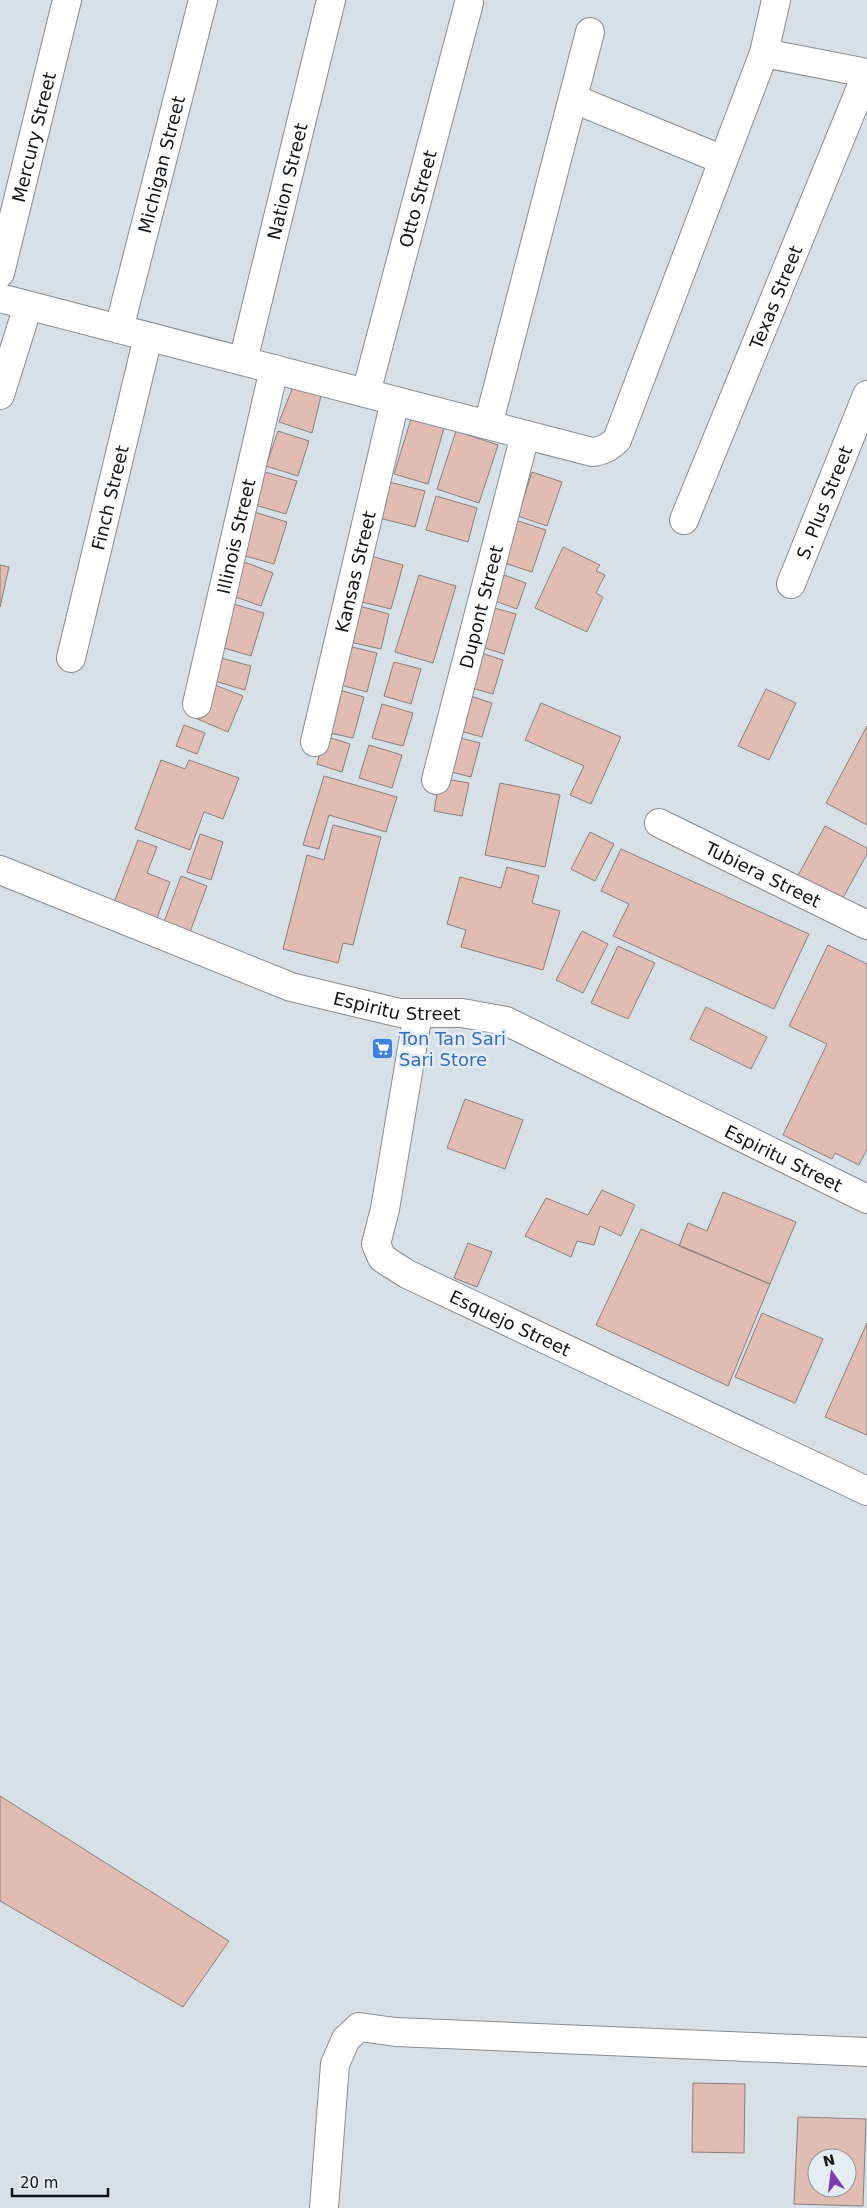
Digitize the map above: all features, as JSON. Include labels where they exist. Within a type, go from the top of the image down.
[{"type":"street","name":"Mercury Street","points":[[0,273],[68,0]]},
{"type":"street","name":"Michigan Street","points":[[119,329],[203,0]]},
{"type":"street","name":"Nation Street","points":[[243,361],[331,0]]},
{"type":"street","points":[[0,298],[592,452],[608,448],[617,440],[764,53],[776,0]]},
{"type":"street","name":"Otto Street","points":[[366,393],[469,3]]},
{"type":"street","points":[[488,425],[590,32]]},
{"type":"street","points":[[764,53],[867,73]]},
{"type":"street","name":"Texas Street","points":[[684,520],[867,73]]},
{"type":"street","points":[[574,99],[723,160]]},
{"type":"street","points":[[0,395],[28,306]]},
{"type":"street","name":"Finch Street","points":[[72,658],[148,337]]},
{"type":"street","name":"Illinois Street","points":[[197,704],[274,369]]},
{"type":"street","name":"S. Plus Street","points":[[790,584],[867,395]]},
{"type":"street","name":"Kansas Street","points":[[315,742],[395,401]]},
{"type":"street","name":"Dupont Street","points":[[436,780],[524,435]]},
{"type":"street","name":"Tubiera Street","points":[[659,823],[867,925]]},
{"type":"street","name":"Espiritu Street","points":[[0,870],[291,987],[400,1014],[462,1013],[506,1021],[867,1198]]},
{"type":"street","name":"Esquejo Street","points":[[418,1013],[385,1209],[376,1244],[382,1258],[407,1274],[867,1491]]},
{"type":"street","points":[[324,2208],[335,2064],[346,2039],[359,2027],[396,2032],[867,2052]]},
{"type":"building","points":[[294,384],[322,392],[312,433],[279,422]]},
{"type":"building","points":[[411,419],[444,428],[428,484],[394,474]]},
{"type":"building","points":[[278,431],[309,441],[298,476],[266,466]]},
{"type":"building","points":[[456,431],[498,445],[479,503],[437,489]]},
{"type":"building","points":[[265,472],[297,481],[286,514],[255,505]]},
{"type":"building","points":[[532,472],[562,482],[547,526],[518,516]]},
{"type":"building","points":[[389,482],[425,491],[415,527],[379,518]]},
{"type":"building","points":[[436,496],[477,508],[468,542],[426,530]]},
{"type":"building","points":[[254,512],[287,522],[274,564],[242,555]]},
{"type":"building","points":[[515,520],[546,530],[532,572],[501,562]]},
{"type":"building","points":[[563,547],[600,565],[596,571],[605,575],[596,593],[603,597],[587,632],[535,608]]},
{"type":"building","points":[[371,556],[403,565],[391,609],[358,601]]},
{"type":"building","points":[[242,561],[273,573],[261,606],[230,595]]},
{"type":"building","points":[[0,565],[9,567],[0,607]]},
{"type":"building","points":[[501,574],[526,583],[517,609],[492,600]]},
{"type":"building","points":[[419,575],[456,586],[433,663],[395,652]]},
{"type":"building","points":[[230,603],[264,613],[251,656],[217,646]]},
{"type":"building","points":[[359,606],[389,614],[381,649],[350,642]]},
{"type":"building","points":[[491,607],[516,614],[504,654],[479,646]]},
{"type":"building","points":[[348,646],[377,653],[367,692],[337,684]]},
{"type":"building","points":[[478,652],[503,660],[493,694],[468,687]]},
{"type":"building","points":[[214,656],[251,666],[245,690],[208,679]]},
{"type":"building","points":[[394,662],[421,669],[411,704],[384,696]]},
{"type":"building","points":[[207,682],[243,696],[228,732],[193,717]]},
{"type":"building","points":[[336,689],[364,697],[353,738],[325,732]]},
{"type":"building","points":[[766,689],[796,703],[769,760],[738,746]]},
{"type":"building","points":[[467,695],[492,703],[482,737],[457,730]]},
{"type":"building","points":[[541,703],[621,737],[591,804],[570,795],[584,766],[525,740]]},
{"type":"building","points":[[382,704],[413,713],[403,746],[372,738]]},
{"type":"building","points":[[184,725],[205,733],[197,754],[176,746]]},
{"type":"building","points":[[867,726],[867,825],[826,803]]},
{"type":"building","points":[[325,736],[350,744],[342,772],[317,764]]},
{"type":"building","points":[[453,736],[480,743],[471,777],[444,770]]},
{"type":"building","points":[[369,745],[402,755],[392,788],[359,778]]},
{"type":"building","points":[[161,760],[185,769],[189,760],[239,778],[223,819],[204,812],[190,850],[135,829]]},
{"type":"building","points":[[324,776],[397,797],[386,832],[329,815],[319,849],[303,845]]},
{"type":"building","points":[[440,778],[469,783],[462,816],[434,811]]},
{"type":"building","points":[[500,783],[560,795],[545,867],[485,855]]},
{"type":"building","points":[[333,825],[381,837],[353,945],[343,943],[338,963],[283,949],[307,855],[324,860]]},
{"type":"building","points":[[825,826],[867,848],[867,854],[839,905],[795,881]]},
{"type":"building","points":[[590,832],[614,844],[595,881],[571,869]]},
{"type":"building","points":[[200,834],[223,842],[211,880],[187,872]]},
{"type":"building","points":[[138,840],[157,847],[147,873],[170,882],[156,921],[113,905]]},
{"type":"building","points":[[621,849],[809,934],[774,1009],[613,936],[629,904],[601,891]]},
{"type":"building","points":[[507,867],[539,876],[532,903],[560,911],[543,970],[461,947],[466,930],[447,924],[460,877],[501,888]]},
{"type":"building","points":[[181,876],[207,886],[190,932],[164,922]]},
{"type":"building","points":[[582,931],[608,944],[583,993],[556,980]]},
{"type":"building","points":[[828,945],[867,964],[867,1149],[859,1165],[835,1153],[832,1159],[783,1135],[827,1044],[789,1026]]},
{"type":"building","points":[[618,946],[655,963],[628,1019],[591,1003]]},
{"type":"building","points":[[706,1007],[767,1037],[751,1069],[690,1039]]},
{"type":"building","points":[[465,1099],[523,1120],[505,1169],[447,1148]]},
{"type":"building","points":[[602,1190],[635,1205],[621,1236],[600,1226],[594,1245],[577,1241],[571,1257],[525,1236],[546,1198],[588,1215]]},
{"type":"building","points":[[723,1192],[796,1222],[770,1284],[679,1246],[688,1223],[707,1231]]},
{"type":"building","points":[[641,1229],[770,1284],[728,1386],[596,1325]]},
{"type":"building","points":[[468,1243],[492,1252],[477,1287],[454,1278]]},
{"type":"building","points":[[762,1313],[823,1339],[795,1403],[735,1377]]},
{"type":"building","points":[[867,1323],[867,1435],[825,1417]]},
{"type":"building","points":[[0,1796],[229,1941],[183,2007],[0,1901]]},
{"type":"building","points":[[693,2083],[745,2084],[744,2153],[692,2152]]},
{"type":"building","points":[[798,2117],[866,2119],[863,2206],[794,2204]]},
{"type":"place","name":"Ton Tan Sari Sari Store","points":[[383,1048]]}]
